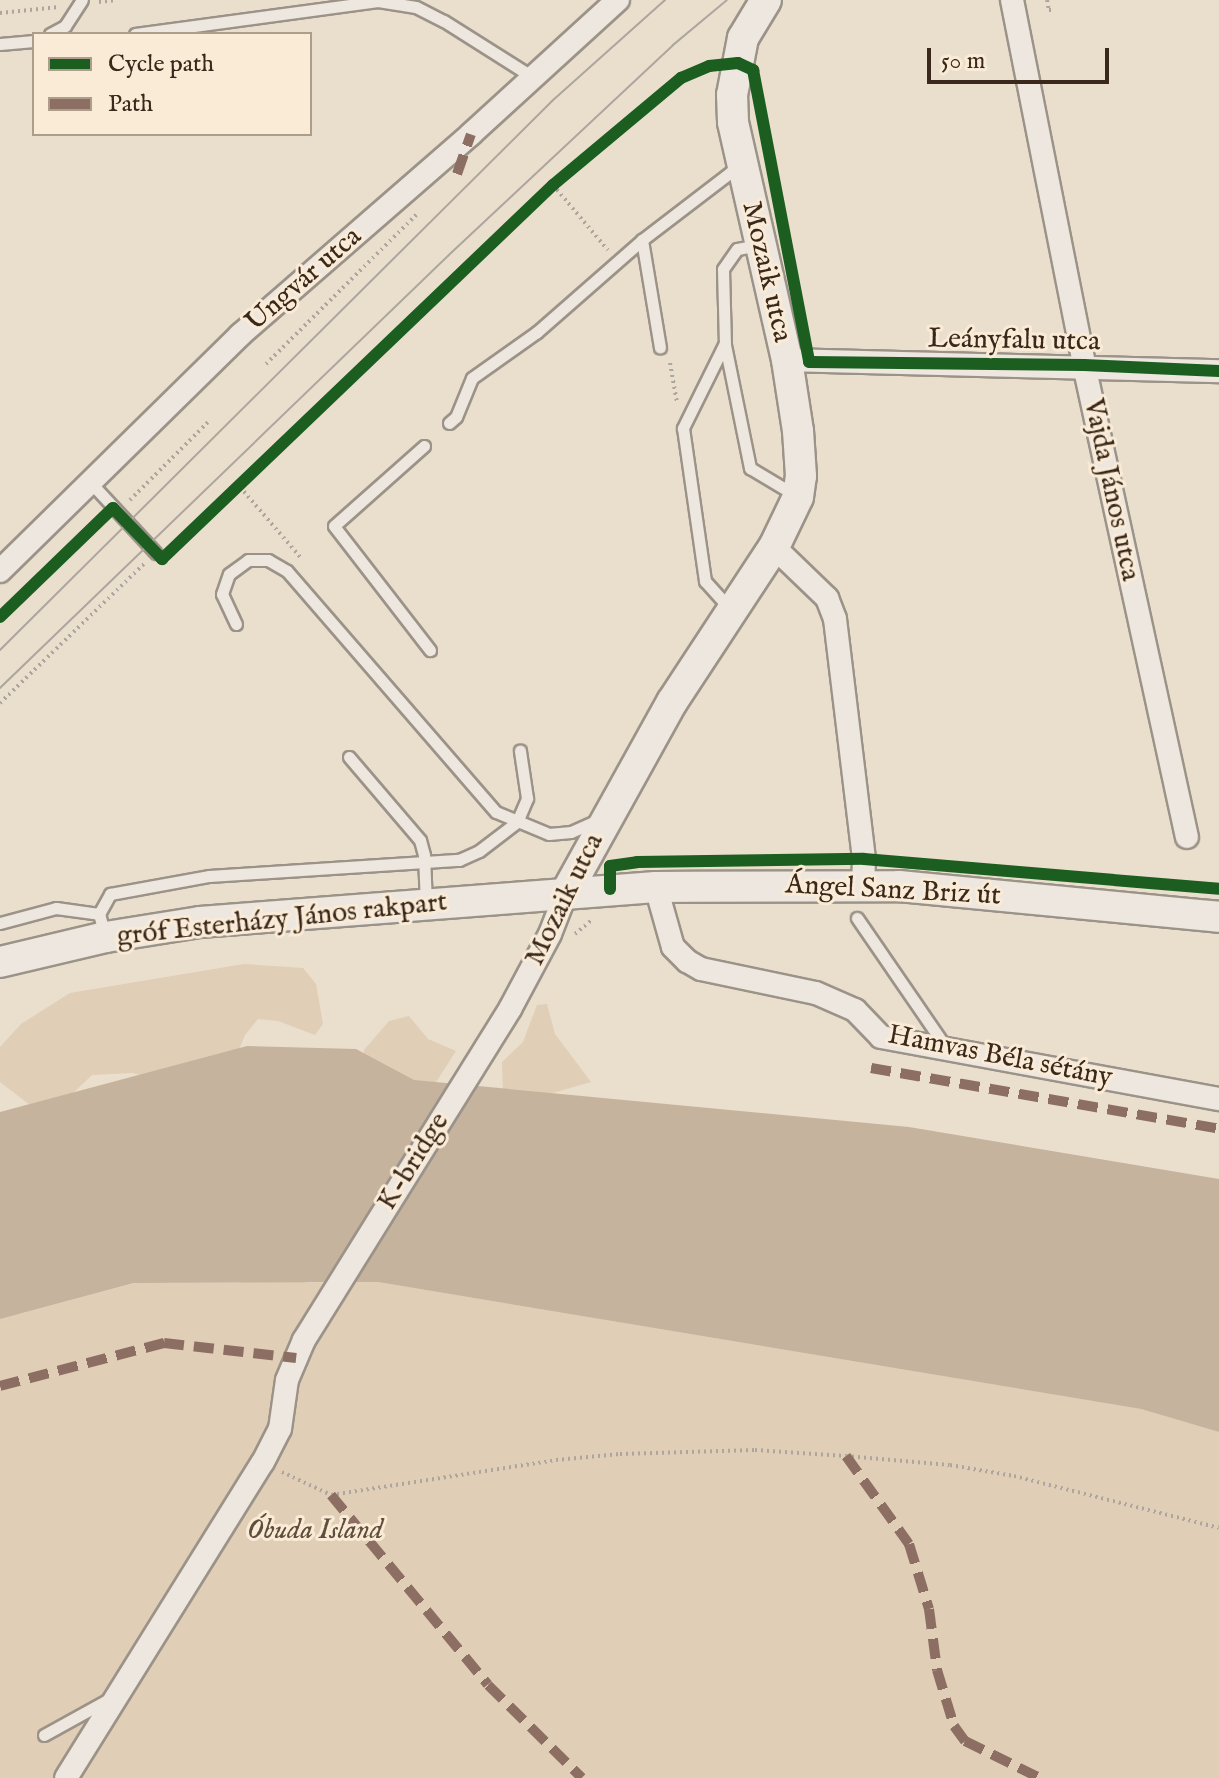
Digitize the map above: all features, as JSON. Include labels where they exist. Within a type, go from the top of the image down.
[{"type":"main road","name":"Mozaik utca","points":[[566,893],[672,702],[774,547],[798,497],[801,476],[798,361],[759,244],[733,122],[732,95],[743,38],[766,0]]},
{"type":"main road","name":"Ángel Sanz Briz út","points":[[566,893],[656,887],[863,884],[1219,917]]},
{"type":"main road","name":"gróf Esterházy János rakpart","points":[[0,962],[102,925],[200,922],[566,893]]},
{"type":"street","name":"Ungvár utca","points":[[0,571],[92,484],[240,335],[471,134],[531,76],[618,0]]},
{"type":"street","name":"Vajda János utca","points":[[1012,0],[1084,365],[1187,837]]},
{"type":"street","name":"Leányfalu utca","points":[[798,361],[1084,365],[1219,371]]},
{"type":"street","points":[[774,547],[827,598],[835,619],[864,859],[863,884]]},
{"type":"street","name":"Hamvas Béla sétány","points":[[656,887],[673,947],[694,965],[816,993],[855,1010],[881,1037],[1219,1099]]},
{"type":"street","name":"Mozaik utca","points":[[510,1009],[550,934],[566,893]]},
{"type":"street","name":"K-bridge","points":[[66,1778],[263,1462],[280,1429],[291,1369],[318,1314],[510,1009]]},
{"type":"lane","points":[[54,32],[65,26],[82,0]]},
{"type":"lane","points":[[150,32],[378,1],[416,7],[444,21],[531,76]]},
{"type":"lane","points":[[0,44],[32,41]]},
{"type":"lane","points":[[449,423],[456,417],[472,378],[537,332],[642,240],[731,172],[742,168]]},
{"type":"lane","points":[[642,240],[660,348]]},
{"type":"lane","points":[[759,244],[737,249],[723,269],[725,345],[750,468],[798,497]]},
{"type":"lane","points":[[725,345],[683,428],[705,581],[732,611]]},
{"type":"lane","points":[[424,446],[334,526],[430,650]]},
{"type":"lane","points":[[92,484],[156,553]]},
{"type":"lane","points":[[236,624],[222,594],[229,574],[248,560],[268,560],[287,571],[496,812],[549,834],[571,832],[606,817]]},
{"type":"lane","points":[[0,923],[56,908],[102,925],[110,894],[209,876],[459,860],[479,851],[517,822],[527,798],[520,751]]},
{"type":"lane","points":[[349,757],[420,840],[425,863],[426,905]]},
{"type":"lane","points":[[857,918],[948,1050]]},
{"type":"lane","points":[[44,1735],[119,1694]]},
{"type":"path","points":[[1047,0],[1049,10],[1052,10]]},
{"type":"path","points":[[541,196],[564,176]]},
{"type":"path","points":[[553,185],[618,260]]},
{"type":"path","points":[[266,364],[424,208]]},
{"type":"path","points":[[660,348],[668,355],[683,428]]},
{"type":"path","points":[[116,513],[209,421]]},
{"type":"path","points":[[230,496],[251,476]]},
{"type":"path","points":[[0,703],[156,553]]},
{"type":"path","points":[[263,1462],[331,1495],[556,1460],[620,1454],[755,1450],[846,1456],[950,1465],[1014,1476],[1219,1528]]},
{"type":"green space","points":[[244,964],[303,968],[316,984],[323,1024],[315,1035],[278,1021],[258,1019],[245,1035],[229,1074],[191,1087],[132,1073],[92,1075],[47,1118],[0,1082],[0,1047],[21,1024],[70,993]]},
{"type":"green space","points":[[547,1004],[555,1034],[591,1082],[528,1100],[503,1092],[502,1062],[523,1042],[537,1005]]},
{"type":"green space","points":[[409,1016],[428,1039],[456,1051],[429,1093],[362,1069],[364,1050],[389,1021]]},
{"type":"green space","name":"Óbuda Island","points":[[245,1273],[309,1283],[378,1282],[1141,1409],[1219,1432],[1219,1778],[0,1778],[0,1293],[19,1314],[135,1283],[239,1283]]},
{"type":"shaded area","points":[[247,1046],[356,1049],[414,1080],[909,1127],[1219,1179],[1219,1432],[1141,1409],[378,1282],[134,1283],[0,1319],[0,1112]]},
{"type":"tram line","points":[[0,650],[552,101],[665,0]]},
{"type":"tram line","points":[[0,688],[452,252],[673,45],[727,0]]},
{"type":"marked path","points":[[457,174],[471,134]]},
{"type":"marked path","points":[[871,1068],[1219,1129]]},
{"type":"marked path","points":[[0,1386],[164,1343],[296,1358]]},
{"type":"marked path","points":[[846,1456],[909,1544],[929,1609],[937,1670],[954,1726],[965,1741],[1040,1778]]},
{"type":"marked path","points":[[331,1495],[488,1685],[582,1778]]},
{"type":"cycle path","points":[[0,617],[113,508],[162,559],[553,185],[681,78],[709,66],[738,63],[753,70],[809,362],[1084,365],[1219,371]]},
{"type":"cycle path","points":[[610,889],[610,866],[637,862],[864,859],[1219,889]]}]
